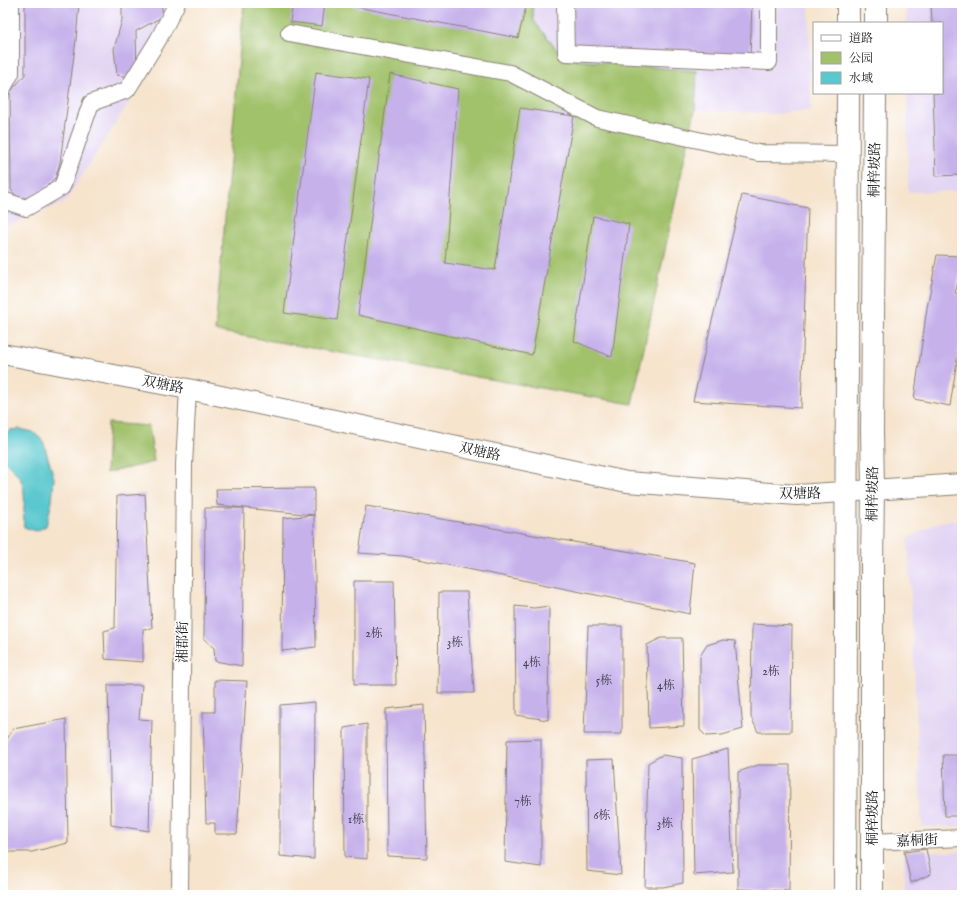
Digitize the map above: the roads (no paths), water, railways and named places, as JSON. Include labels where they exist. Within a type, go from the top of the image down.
[{"type":"main road","points":[[848,3],[848,22]]},
{"type":"main road","points":[[876,3],[876,22]]},
{"type":"main road","name":"桐梓坡路","points":[[845,895],[848,94]]},
{"type":"main road","name":"桐梓坡路","points":[[872,895],[872,422],[875,94]]},
{"type":"street","points":[[3,88],[11,73],[11,3]]},
{"type":"street","points":[[3,200],[26,208],[62,187],[91,104],[127,90],[158,40],[177,3]]},
{"type":"street","points":[[565,3],[566,53],[769,62],[768,3]]},
{"type":"street","points":[[289,33],[510,73],[597,118],[750,152],[848,154]]},
{"type":"street","name":"双塘路","points":[[3,354],[188,389],[627,482],[797,495],[847,490],[962,484]]},
{"type":"street","name":"湘郡街","points":[[180,895],[184,465],[188,389]]},
{"type":"street","name":"嘉桐街","points":[[871,842],[962,838]]},
{"type":"water","points":[[20,429],[33,432],[43,441],[54,478],[52,501],[46,526],[36,531],[24,527],[23,486],[17,474],[3,460],[3,437],[10,430]]}]
